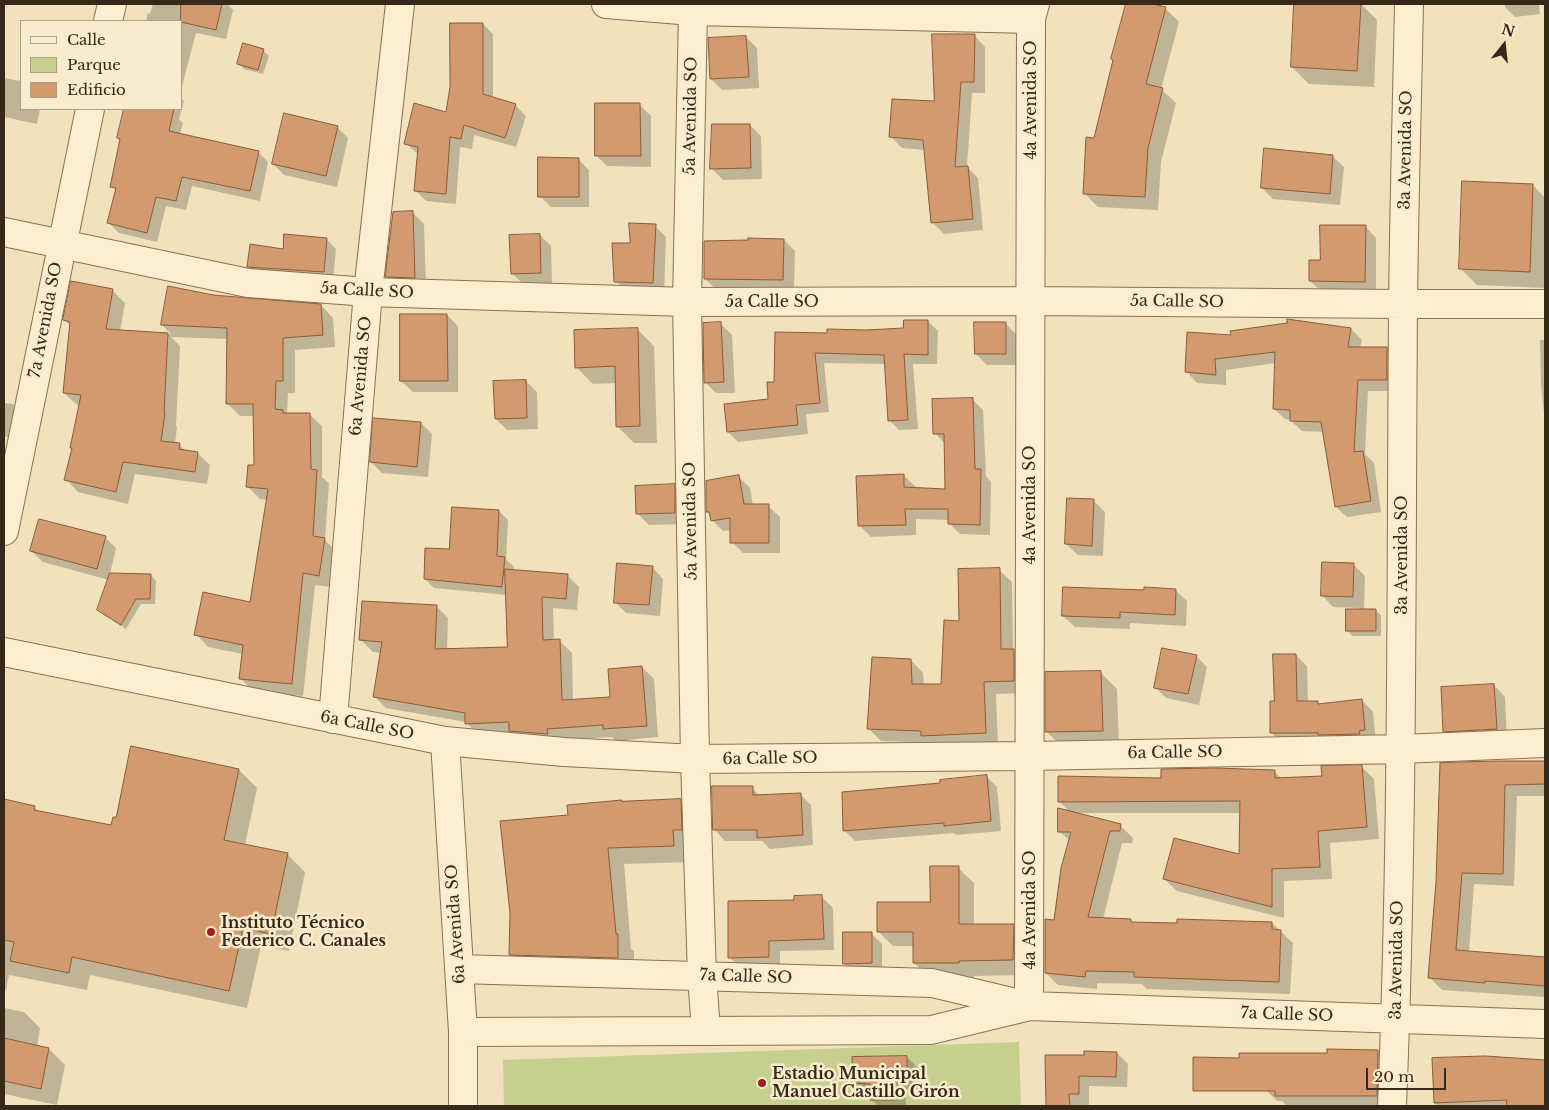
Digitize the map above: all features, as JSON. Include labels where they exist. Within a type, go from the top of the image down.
[{"type":"street","points":[[108,20],[112,4]]},
{"type":"street","name":"6a Avenida SO","points":[[333,720],[368,292],[400,4]]},
{"type":"street","points":[[606,4],[693,12],[1033,11]]},
{"type":"street","name":"3a Avenida SO","points":[[1392,1106],[1396,1019],[1401,749],[1403,304],[1409,4]]},
{"type":"street","name":"4a Avenida SO","points":[[1029,1006],[1033,11]]},
{"type":"street","name":"5a Avenida SO","points":[[693,12],[687,302],[695,759],[702,976],[706,1031]]},
{"type":"street","name":"7a Avenida SO","points":[[4,531],[90,110]]},
{"type":"street","name":"5a Calle SO","points":[[4,232],[248,283],[368,292],[687,302],[1031,301],[1545,304]]},
{"type":"street","name":"6a Calle SO","points":[[4,652],[333,720],[445,741],[564,752],[695,759],[1030,756],[1401,749],[1545,743]]},
{"type":"street","name":"6a Avenida SO","points":[[445,741],[463,1032],[463,1106]]},
{"type":"street","name":"7a Calle SO","points":[[459,969],[932,983],[1029,1006],[1545,1024]]},
{"type":"street","name":"7a Calle SO","points":[[463,1032],[931,1030],[1029,1006]]},
{"type":"green space","name":"Estadio Municipal Manuel Castillo Girón","points":[[1019,1042],[1021,1106],[504,1106],[503,1060]]},
{"type":"building","points":[[181,4],[222,4],[216,30],[182,22]]},
{"type":"building","points":[[1126,4],[1153,4],[1166,7],[1146,84],[1163,88],[1148,148],[1145,197],[1083,194],[1086,137],[1094,138],[1113,60],[1111,59]]},
{"type":"building","points":[[1294,4],[1361,4],[1357,71],[1291,67]]},
{"type":"building","points":[[450,23],[483,23],[483,94],[516,104],[505,138],[464,125],[461,139],[450,137],[446,194],[414,191],[418,147],[404,144],[414,103],[446,112],[450,87]]},
{"type":"building","points":[[932,34],[975,34],[974,82],[961,82],[955,167],[968,166],[973,219],[931,223],[923,140],[889,137],[892,99],[934,101]]},
{"type":"building","points":[[746,36],[749,77],[710,79],[708,38]]},
{"type":"building","points":[[243,43],[264,49],[258,70],[237,64]]},
{"type":"building","points":[[595,103],[640,103],[641,156],[595,156]]},
{"type":"building","points":[[124,110],[174,110],[169,131],[259,151],[250,191],[182,177],[176,201],[156,197],[147,233],[107,223],[116,188],[110,187],[120,139],[117,138]]},
{"type":"building","points":[[284,113],[338,126],[326,176],[272,164]]},
{"type":"building","points":[[712,124],[750,124],[751,168],[710,169]]},
{"type":"building","points":[[1264,148],[1333,155],[1330,194],[1261,188]]},
{"type":"building","points":[[538,157],[579,158],[579,197],[538,197]]},
{"type":"building","points":[[1462,181],[1533,184],[1530,272],[1459,269]]},
{"type":"building","points":[[413,211],[415,278],[385,277],[393,212]]},
{"type":"building","points":[[629,223],[656,224],[653,283],[614,282],[612,243],[630,243]]},
{"type":"building","points":[[1320,225],[1366,225],[1365,282],[1309,281],[1309,260],[1320,260]]},
{"type":"building","points":[[284,234],[327,238],[324,272],[247,267],[250,244],[283,249]]},
{"type":"building","points":[[540,234],[541,273],[511,274],[509,235]]},
{"type":"building","points":[[748,238],[784,239],[783,280],[704,279],[704,241],[748,240]]},
{"type":"building","points":[[71,281],[113,289],[106,329],[168,333],[165,413],[161,441],[180,443],[179,449],[198,452],[195,472],[123,462],[116,492],[64,480],[72,448],[70,448],[81,395],[63,393],[70,322],[63,320]]},
{"type":"building","points":[[168,286],[213,295],[321,304],[323,335],[283,338],[283,381],[276,381],[275,409],[283,410],[283,413],[310,413],[311,469],[317,470],[313,536],[325,538],[319,576],[303,573],[292,684],[239,679],[243,645],[194,635],[203,592],[250,602],[268,489],[246,487],[248,465],[254,465],[253,404],[226,404],[227,328],[161,325]]},
{"type":"building","points":[[400,314],[447,314],[448,381],[400,381]]},
{"type":"building","points":[[1287,319],[1351,328],[1348,347],[1387,347],[1387,380],[1358,380],[1354,452],[1363,451],[1371,501],[1335,507],[1321,422],[1290,421],[1290,410],[1273,409],[1275,352],[1215,359],[1216,375],[1185,372],[1187,332],[1231,335],[1230,331],[1287,323]]},
{"type":"building","points":[[904,320],[928,320],[928,355],[904,354],[908,420],[888,421],[884,355],[815,353],[820,403],[796,405],[798,425],[727,432],[724,404],[768,399],[767,382],[774,382],[775,332],[827,333],[827,329],[866,330],[903,328]]},
{"type":"building","points":[[721,322],[724,382],[704,383],[703,323]]},
{"type":"building","points":[[974,322],[1006,322],[1006,354],[975,354]]},
{"type":"building","points":[[638,328],[640,426],[616,427],[615,366],[575,368],[574,330]]},
{"type":"building","points":[[526,380],[527,418],[495,419],[493,381]]},
{"type":"building","points":[[973,398],[975,469],[981,469],[980,525],[948,524],[948,509],[905,509],[906,525],[858,526],[856,476],[904,474],[904,487],[945,489],[944,434],[933,434],[932,399]]},
{"type":"building","points":[[373,418],[421,422],[417,467],[370,462]]},
{"type":"building","points":[[739,475],[744,504],[769,504],[769,543],[730,543],[730,518],[711,521],[709,512],[706,512],[706,481]]},
{"type":"building","points":[[675,484],[675,513],[636,514],[635,486]]},
{"type":"building","points":[[1067,498],[1094,499],[1092,546],[1065,544]]},
{"type":"building","points":[[452,507],[499,510],[497,556],[505,557],[502,587],[424,579],[425,548],[449,549]]},
{"type":"building","points":[[39,519],[106,536],[97,569],[30,551]]},
{"type":"building","points":[[1322,562],[1354,563],[1353,597],[1321,596]]},
{"type":"building","points":[[617,563],[653,566],[649,605],[614,603]]},
{"type":"building","points":[[1000,568],[1001,649],[1014,649],[1014,681],[984,682],[986,733],[921,736],[921,731],[867,729],[872,657],[911,659],[912,684],[941,684],[944,620],[959,621],[958,569]]},
{"type":"building","points":[[505,569],[568,574],[566,599],[542,597],[543,640],[560,639],[562,700],[610,697],[608,669],[642,666],[647,726],[603,729],[603,725],[547,729],[548,734],[509,731],[509,722],[465,724],[465,713],[373,697],[382,642],[359,640],[362,601],[437,605],[435,649],[507,647]]},
{"type":"building","points":[[110,573],[151,574],[150,599],[136,599],[121,625],[97,610]]},
{"type":"building","points":[[1063,587],[1144,590],[1144,587],[1176,589],[1175,615],[1120,612],[1120,618],[1062,616]]},
{"type":"building","points":[[1346,609],[1376,609],[1376,631],[1346,631]]},
{"type":"building","points":[[1162,648],[1197,655],[1188,694],[1154,688]]},
{"type":"building","points":[[1273,654],[1296,654],[1297,701],[1318,701],[1318,704],[1362,699],[1365,730],[1359,731],[1360,734],[1270,733],[1270,701],[1274,701]]},
{"type":"building","points":[[1101,671],[1103,731],[1045,732],[1045,672]]},
{"type":"building","points":[[1494,684],[1497,729],[1443,732],[1441,687]]},
{"type":"building","points":[[131,746],[239,769],[224,840],[288,853],[271,934],[243,928],[229,991],[72,957],[69,973],[10,961],[14,942],[4,940],[4,799],[35,806],[34,810],[111,825],[113,817],[116,817]]},
{"type":"building","points":[[1545,761],[1545,784],[1505,785],[1503,874],[1462,873],[1456,950],[1545,957],[1545,986],[1428,978],[1436,882],[1440,763]]},
{"type":"building","points":[[1362,765],[1367,827],[1318,831],[1320,867],[1272,869],[1272,907],[1163,879],[1174,838],[1239,854],[1240,801],[1058,802],[1058,776],[1161,778],[1161,769],[1215,768],[1275,770],[1275,778],[1322,776],[1321,766]]},
{"type":"building","points":[[987,775],[991,821],[944,826],[944,823],[843,831],[842,792],[940,783],[940,780]]},
{"type":"building","points":[[712,786],[753,786],[753,795],[801,793],[803,835],[757,838],[757,830],[713,830]]},
{"type":"building","points":[[681,799],[682,830],[673,830],[674,846],[608,848],[616,934],[618,934],[618,958],[509,955],[510,913],[500,821],[568,815],[567,805],[622,800]]},
{"type":"building","points":[[1058,808],[1121,824],[1120,831],[1110,831],[1088,917],[1131,919],[1131,922],[1177,923],[1177,919],[1272,922],[1272,929],[1281,930],[1279,982],[1134,977],[1134,972],[1086,971],[1085,977],[1045,973],[1045,919],[1054,920],[1061,868],[1071,832],[1058,832]]},
{"type":"building","points":[[930,866],[959,866],[959,924],[1014,924],[1013,960],[913,963],[913,932],[877,932],[877,902],[930,902]]},
{"type":"building","points":[[822,895],[824,939],[769,941],[769,957],[728,958],[728,901],[794,900],[794,896]]},
{"type":"building","points":[[843,932],[872,932],[872,963],[843,964]]},
{"type":"building","points":[[4,1038],[49,1048],[41,1089],[4,1081]]},
{"type":"building","points":[[1327,1049],[1378,1050],[1377,1096],[1275,1096],[1275,1091],[1193,1091],[1193,1057],[1239,1058],[1239,1053],[1327,1053]]},
{"type":"building","points":[[1084,1051],[1117,1052],[1116,1077],[1079,1076],[1079,1094],[1069,1094],[1070,1106],[1046,1106],[1045,1055],[1084,1055]]},
{"type":"building","points":[[907,1056],[907,1078],[895,1079],[895,1100],[870,1100],[870,1084],[853,1083],[852,1057]]},
{"type":"building","points":[[1485,1056],[1545,1060],[1545,1106],[1506,1106],[1507,1100],[1434,1103],[1432,1058]]},
{"type":"place","name":"Instituto Técnico Federico C. Canales","points":[[211,932]]},
{"type":"place","name":"Estadio Municipal Manuel Castillo Girón","points":[[762,1083]]}]
